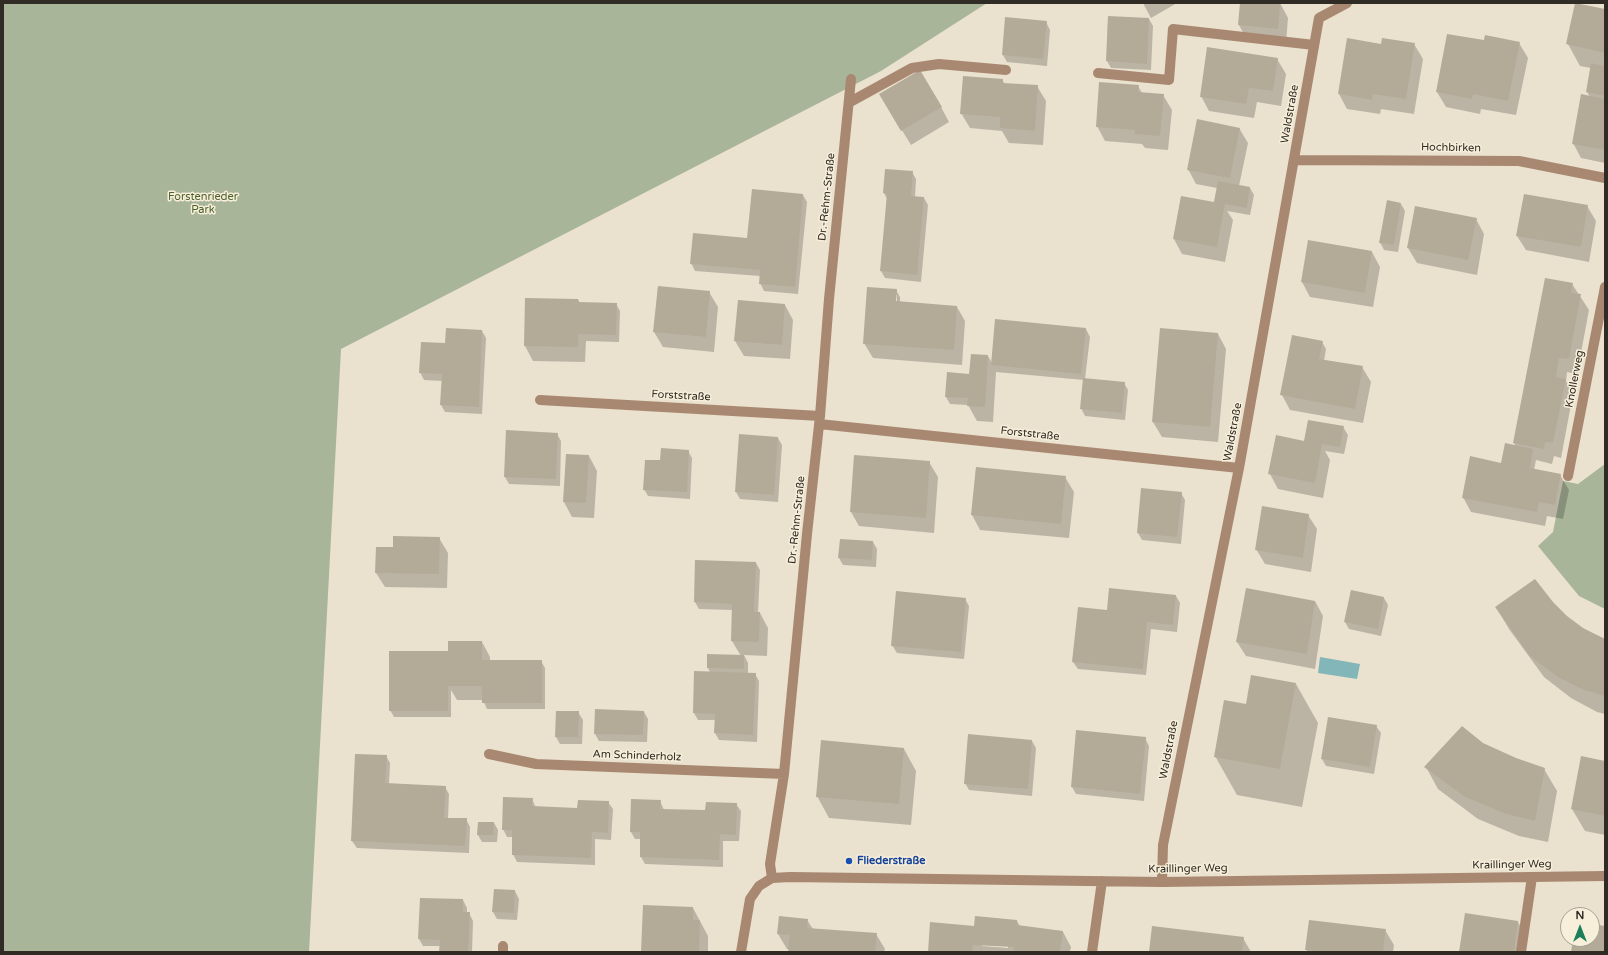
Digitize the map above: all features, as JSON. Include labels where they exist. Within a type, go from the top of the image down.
[{"type":"street","name":"Waldstraße","points":[[1162,882],[1163,845],[1238,468],[1295,160],[1319,18],[1347,3]]},
{"type":"street","points":[[1098,73],[1169,80],[1173,29],[1314,45]]},
{"type":"street","points":[[850,102],[912,68],[939,64],[1006,70]]},
{"type":"street","name":"Dr.-Rehm-Straße","points":[[772,878],[770,864],[784,774],[807,534],[820,420],[829,299],[850,102],[851,79]]},
{"type":"street","name":"Hochbirken","points":[[1295,160],[1519,161],[1605,178]]},
{"type":"street","name":"Knollerweg","points":[[1568,476],[1605,287]]},
{"type":"street","name":"Forststraße","points":[[540,400],[820,420],[1238,468]]},
{"type":"street","name":"Am Schinderholz","points":[[489,754],[536,764],[784,774]]},
{"type":"street","name":"Kraillinger Weg","points":[[772,878],[1162,882],[1605,876]]},
{"type":"street","points":[[1521,952],[1532,877]]},
{"type":"street","points":[[741,952],[750,899],[759,886],[772,878]]},
{"type":"street","points":[[1092,952],[1102,881]]},
{"type":"green space","name":"Forstenrieder Park","points":[[3,3],[987,3],[881,71],[341,349],[309,952],[3,952]]},
{"type":"green space","points":[[1605,464],[1605,609],[1579,596],[1538,546],[1553,532],[1563,481],[1578,484]]},
{"type":"water","points":[[1320,657],[1360,664],[1357,679],[1318,673]]},
{"type":"building","points":[[1240,3],[1280,3],[1278,29],[1238,25]]},
{"type":"building","points":[[1575,3],[1605,9],[1605,53],[1566,44]]},
{"type":"building","points":[[1108,16],[1149,18],[1147,64],[1106,61]]},
{"type":"building","points":[[1005,17],[1047,21],[1043,59],[1002,55]]},
{"type":"building","points":[[1447,34],[1484,40],[1485,35],[1520,42],[1508,101],[1473,94],[1472,99],[1436,92]]},
{"type":"building","points":[[1347,38],[1381,44],[1382,38],[1415,43],[1406,99],[1373,94],[1372,100],[1338,94]]},
{"type":"building","points":[[1207,47],[1278,58],[1273,91],[1249,88],[1246,104],[1200,97]]},
{"type":"building","points":[[1591,63],[1605,66],[1605,96],[1586,92]]},
{"type":"building","points":[[920,70],[942,107],[901,131],[879,94]]},
{"type":"building","points":[[963,76],[1003,79],[1003,83],[1038,85],[1035,131],[1000,128],[1000,117],[960,114]]},
{"type":"building","points":[[1099,82],[1139,85],[1138,92],[1164,94],[1160,136],[1135,134],[1135,130],[1096,127]]},
{"type":"building","points":[[1581,94],[1605,99],[1605,150],[1572,144]]},
{"type":"building","points":[[1197,119],[1240,128],[1230,178],[1187,170]]},
{"type":"building","points":[[885,169],[913,171],[911,196],[924,197],[917,275],[880,271],[887,194],[883,193]]},
{"type":"building","points":[[1218,181],[1250,187],[1247,208],[1225,204],[1217,247],[1173,239],[1181,196],[1214,202]]},
{"type":"building","points":[[752,189],[803,194],[795,287],[759,284],[760,270],[690,264],[693,233],[747,238]]},
{"type":"building","points":[[1524,194],[1588,205],[1581,247],[1516,236]]},
{"type":"building","points":[[1387,200],[1401,203],[1394,245],[1379,243]]},
{"type":"building","points":[[1415,206],[1477,218],[1468,260],[1407,248]]},
{"type":"building","points":[[1308,240],[1372,251],[1365,293],[1301,282]]},
{"type":"building","points":[[1545,278],[1573,283],[1571,293],[1581,294],[1569,359],[1559,358],[1556,377],[1566,379],[1553,443],[1545,442],[1544,449],[1513,443]]},
{"type":"building","points":[[658,286],[710,291],[706,337],[653,332]]},
{"type":"building","points":[[867,287],[897,289],[896,301],[957,306],[954,350],[863,344]]},
{"type":"building","points":[[525,298],[578,299],[579,302],[617,303],[616,335],[578,334],[578,347],[524,346]]},
{"type":"building","points":[[738,300],[785,304],[782,345],[734,341]]},
{"type":"building","points":[[995,319],[1086,328],[1081,374],[991,365]]},
{"type":"building","points":[[446,328],[482,330],[479,407],[440,405],[442,374],[419,373],[421,342],[445,343]]},
{"type":"building","points":[[1160,328],[1218,333],[1210,427],[1152,422]]},
{"type":"building","points":[[1292,335],[1323,341],[1319,359],[1363,366],[1355,409],[1280,395]]},
{"type":"building","points":[[971,354],[988,355],[985,407],[967,406],[968,398],[945,397],[947,372],[969,374]]},
{"type":"building","points":[[1083,378],[1125,382],[1122,413],[1080,409]]},
{"type":"building","points":[[1308,420],[1344,426],[1340,447],[1322,444],[1315,483],[1268,474],[1276,435],[1304,441]]},
{"type":"building","points":[[506,430],[558,433],[556,479],[504,477]]},
{"type":"building","points":[[739,434],[778,437],[774,495],[735,492]]},
{"type":"building","points":[[1505,443],[1533,449],[1530,468],[1561,474],[1555,505],[1539,502],[1537,512],[1462,498],[1470,456],[1501,463]]},
{"type":"building","points":[[661,448],[689,450],[687,492],[643,490],[645,460],[660,460]]},
{"type":"building","points":[[566,454],[589,455],[586,503],[563,502]]},
{"type":"building","points":[[854,455],[930,461],[926,518],[850,512]]},
{"type":"building","points":[[976,467],[1066,476],[1061,524],[971,515]]},
{"type":"building","points":[[1141,488],[1182,492],[1177,537],[1137,533]]},
{"type":"building","points":[[1262,506],[1309,514],[1303,558],[1255,550]]},
{"type":"building","points":[[393,536],[440,537],[439,574],[375,573],[376,547],[393,547]]},
{"type":"building","points":[[840,539],[873,541],[872,560],[838,558]]},
{"type":"building","points":[[695,560],[756,562],[754,612],[760,612],[759,642],[731,641],[732,604],[694,602]]},
{"type":"building","points":[[1535,579],[1553,602],[1567,616],[1583,628],[1605,639],[1605,696],[1584,690],[1558,677],[1530,656],[1495,607]]},
{"type":"building","points":[[1109,588],[1176,595],[1173,625],[1147,622],[1143,669],[1072,662],[1078,607],[1107,610]]},
{"type":"building","points":[[1246,588],[1315,601],[1307,654],[1236,642]]},
{"type":"building","points":[[1351,590],[1384,597],[1378,629],[1344,622]]},
{"type":"building","points":[[896,591],[966,598],[961,652],[891,646]]},
{"type":"building","points":[[448,641],[482,641],[482,660],[542,660],[542,703],[482,703],[482,686],[448,686],[448,711],[389,711],[389,651],[448,651]]},
{"type":"building","points":[[707,654],[744,655],[744,669],[707,668]]},
{"type":"building","points":[[694,671],[756,673],[753,735],[714,733],[715,714],[693,713]]},
{"type":"building","points":[[1251,675],[1296,683],[1280,769],[1214,757],[1224,700],[1246,704]]},
{"type":"building","points":[[595,709],[644,711],[643,735],[594,734]]},
{"type":"building","points":[[556,711],[579,711],[578,737],[555,737]]},
{"type":"building","points":[[1328,717],[1377,725],[1370,767],[1321,759]]},
{"type":"building","points":[[1462,726],[1483,743],[1516,758],[1545,768],[1535,821],[1506,814],[1465,797],[1424,767]]},
{"type":"building","points":[[1076,730],[1146,737],[1140,794],[1071,787]]},
{"type":"building","points":[[968,734],[1032,740],[1028,789],[964,784]]},
{"type":"building","points":[[821,740],[904,748],[899,804],[816,797]]},
{"type":"building","points":[[355,754],[387,755],[385,783],[446,786],[444,818],[467,818],[465,846],[351,841]]},
{"type":"building","points":[[1581,756],[1605,761],[1605,816],[1571,809]]},
{"type":"building","points":[[503,797],[533,798],[532,806],[577,808],[578,800],[609,801],[608,833],[592,832],[591,858],[512,855],[512,830],[502,830]]},
{"type":"building","points":[[631,799],[661,800],[660,809],[705,810],[706,802],[737,803],[736,835],[720,834],[719,860],[640,857],[640,832],[630,832]]},
{"type":"building","points":[[478,822],[494,822],[493,835],[477,835]]},
{"type":"building","points":[[494,889],[515,890],[514,913],[492,912]]},
{"type":"building","points":[[420,898],[463,899],[463,912],[470,912],[468,952],[439,952],[440,940],[418,939]]},
{"type":"building","points":[[643,905],[693,907],[693,920],[700,920],[699,952],[641,952]]},
{"type":"building","points":[[1465,913],[1518,921],[1514,952],[1459,952]]},
{"type":"building","points":[[779,916],[808,919],[807,928],[877,933],[875,952],[788,952],[790,935],[777,934]]},
{"type":"building","points":[[975,916],[1017,920],[1017,925],[1063,931],[1060,952],[1013,952],[1014,947],[973,945],[972,952],[928,952],[930,922],[974,926]]},
{"type":"building","points":[[1309,920],[1386,929],[1383,952],[1325,952],[1305,950]]},
{"type":"building","points":[[1600,925],[1605,926],[1605,952],[1571,952],[1572,947],[1600,947]]},
{"type":"building","points":[[1152,926],[1244,937],[1242,952],[1149,952]]},
{"type":"place","name":"Fliederstraße","points":[[849,861]]}]
